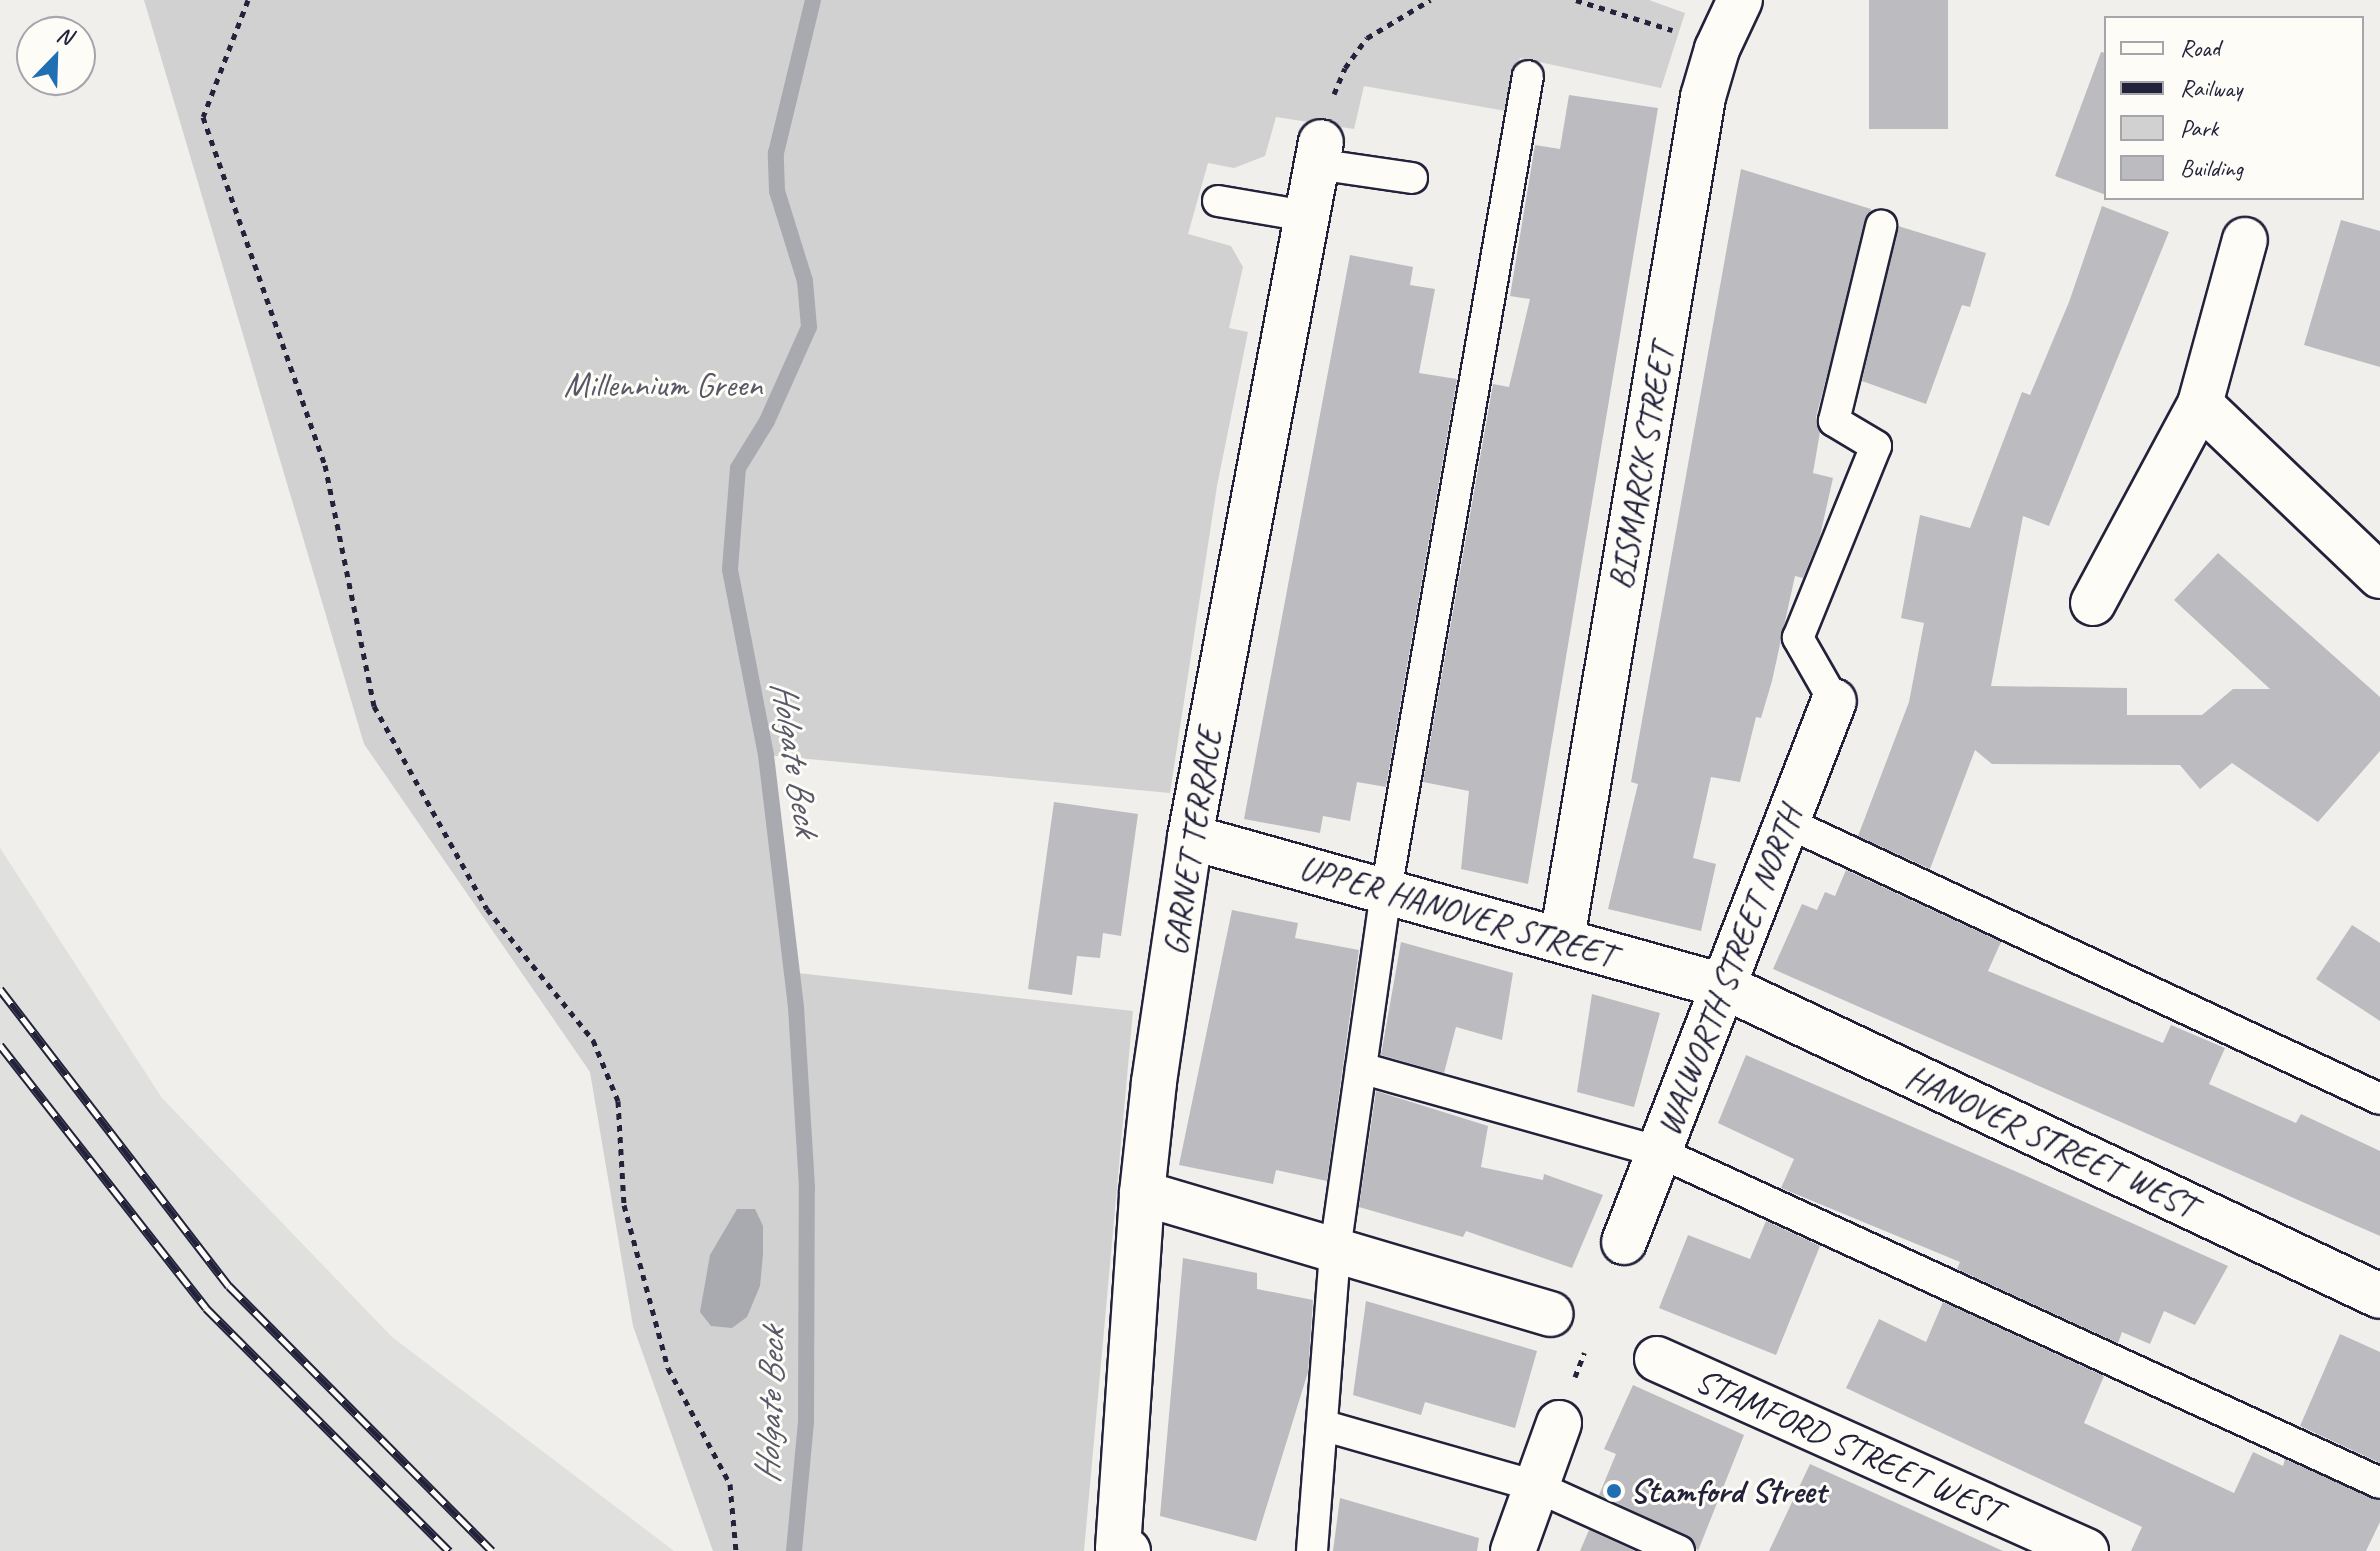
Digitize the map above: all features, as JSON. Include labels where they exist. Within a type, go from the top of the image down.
[{"type":"street","name":"BISMARCK STREET","points":[[1562,939],[1700,113],[1717,49],[1740,0]]},
{"type":"street","name":"GARNET TERRACE","points":[[1123,1550],[1142,1193],[1190,837],[1318,153]]},
{"type":"street","points":[[2093,603],[2200,404],[2245,240]]},
{"type":"street","points":[[2200,404],[2380,576]]},
{"type":"street","name":"WALWORTH STREET NORTH","points":[[1624,1242],[1834,701]]},
{"type":"street","name":"UPPER HANOVER STREET","points":[[1190,837],[1723,986]]},
{"type":"street","name":"HANOVER STREET WEST","points":[[1723,986],[2380,1296]]},
{"type":"street","points":[[1142,1193],[1550,1314]]},
{"type":"street","name":"STAMFORD STREET WEST","points":[[1657,1359],[2086,1551]]},
{"type":"street","points":[[1513,1551],[1559,1423]]},
{"type":"lane","points":[[1312,1551],[1325,1426],[1335,1250],[1386,891],[1528,76]]},
{"type":"lane","points":[[1318,153],[1412,178]]},
{"type":"lane","points":[[1218,201],[1306,216]]},
{"type":"lane","points":[[1834,701],[1798,638],[1876,446],[1834,421],[1881,226]]},
{"type":"lane","points":[[1786,822],[2380,1099]]},
{"type":"lane","points":[[1361,1068],[1659,1152],[2380,1483]]},
{"type":"lane","points":[[1325,1426],[1535,1486],[1679,1551]]},
{"type":"path","points":[[248,0],[203,117],[325,465],[374,706],[487,909],[593,1040],[618,1101],[624,1205],[668,1368],[730,1484],[736,1551]]},
{"type":"path","points":[[1318,153],[1335,92],[1356,51],[1389,22],[1429,0]]},
{"type":"path","points":[[1576,0],[1645,19],[1717,49]]},
{"type":"shaded area","points":[[0,848],[162,1098],[392,1337],[674,1551],[0,1551]]},
{"type":"shaded area","points":[[737,1209],[755,1209],[763,1226],[760,1286],[747,1317],[732,1328],[711,1326],[700,1312],[710,1255]]},
{"type":"green space","name":"Millennium Green","points":[[144,0],[1649,0],[1685,13],[1661,88],[1520,58],[1506,111],[1364,86],[1354,129],[1276,117],[1265,156],[1234,168],[1208,163],[1188,234],[1231,246],[1243,267],[1229,328],[1248,332],[1217,486],[1170,793],[766,755],[798,973],[1133,1011],[1084,1551],[713,1551],[633,1326],[590,1072],[364,744]]},
{"type":"building","points":[[1869,0],[1948,0],[1948,129],[1869,129]]},
{"type":"building","points":[[2101,52],[2104,53],[2104,194],[2055,176]]},
{"type":"building","points":[[1569,95],[1658,108],[1528,884],[1461,869],[1469,791],[1423,782],[1493,384],[1509,387],[1530,299],[1510,296],[1535,145],[1560,149]]},
{"type":"building","points":[[1741,169],[1871,209],[1816,417],[1820,432],[1813,473],[1833,478],[1820,536],[1803,578],[1795,576],[1772,681],[1761,718],[1756,717],[1740,782],[1711,777],[1693,858],[1716,864],[1701,931],[1608,909],[1638,784],[1631,782]]},
{"type":"building","points":[[2102,206],[2169,232],[2049,526],[2023,516],[1991,686],[2127,688],[2127,715],[2202,715],[2233,689],[2270,689],[2174,600],[2218,553],[2380,697],[2380,751],[2318,822],[2232,763],[2200,789],[2180,765],[1992,764],[1975,750],[1930,869],[1858,836],[1909,702],[1924,623],[1901,618],[1920,515],[1970,528],[2022,392],[2030,395],[2069,302]]},
{"type":"building","points":[[2341,220],[2380,231],[2380,367],[2304,345]]},
{"type":"building","points":[[1898,226],[1986,253],[1970,307],[1962,305],[1926,404],[1862,381]]},
{"type":"building","points":[[1350,255],[1413,267],[1410,285],[1435,289],[1419,373],[1457,379],[1386,787],[1357,782],[1350,821],[1323,816],[1320,833],[1244,819]]},
{"type":"building","points":[[1054,802],[1138,814],[1121,936],[1103,933],[1100,958],[1077,956],[1072,995],[1028,989]]},
{"type":"building","points":[[1846,870],[2001,942],[1988,971],[2163,1043],[2171,1025],[2225,1048],[2209,1084],[2296,1123],[2301,1114],[2380,1151],[2380,1236],[1773,969],[1802,904],[1817,910],[1825,892],[1835,896]]},
{"type":"building","points":[[1232,910],[1298,923],[1295,938],[1359,950],[1327,1181],[1276,1170],[1273,1184],[1179,1165]]},
{"type":"building","points":[[2352,925],[2380,943],[2380,1021],[2316,979]]},
{"type":"building","points":[[1401,942],[1513,973],[1502,1040],[1456,1027],[1444,1073],[1381,1055]]},
{"type":"building","points":[[1592,994],[1660,1013],[1634,1107],[1577,1092]]},
{"type":"building","points":[[1746,1055],[2228,1266],[2195,1325],[2164,1311],[2150,1344],[2122,1332],[2118,1343],[1957,1269],[1960,1262],[1781,1188],[1794,1159],[1718,1123]]},
{"type":"building","points":[[1376,1091],[1488,1126],[1481,1167],[1543,1180],[1544,1174],[1603,1195],[1572,1268],[1466,1231],[1463,1237],[1359,1207]]},
{"type":"building","points":[[1766,1221],[1820,1246],[1776,1355],[1659,1308],[1688,1235],[1750,1259]]},
{"type":"building","points":[[1183,1258],[1257,1273],[1257,1289],[1313,1300],[1308,1372],[1256,1541],[1160,1516]]},
{"type":"building","points":[[1366,1301],[1537,1351],[1515,1428],[1425,1402],[1421,1415],[1353,1395]]},
{"type":"building","points":[[1943,1302],[2104,1376],[2084,1423],[2234,1493],[2253,1452],[2283,1466],[2285,1459],[2380,1501],[2380,1522],[2366,1551],[2131,1551],[2142,1527],[1846,1388],[1879,1319],[1926,1342]]},
{"type":"building","points":[[2340,1334],[2380,1352],[2380,1463],[2300,1426]]},
{"type":"building","points":[[1633,1385],[1744,1435],[1698,1551],[1686,1535],[1599,1495],[1616,1454],[1604,1449]]},
{"type":"building","points":[[1810,1464],[2003,1551],[1769,1551]]},
{"type":"building","points":[[1340,1498],[1479,1538],[1477,1551],[1333,1551]]},
{"type":"building","points":[[1589,1530],[1635,1551],[1580,1551]]},
{"type":"waterway","name":"Holgate Beck","points":[[794,1551],[806,1422],[807,1187],[796,1007],[766,755],[730,569],[738,468],[767,421],[809,327],[805,281],[777,191],[776,153],[813,0]]},
{"type":"railway","points":[[0,989],[229,1286],[492,1551]]},
{"type":"railway","points":[[0,1045],[206,1308],[449,1551]]},
{"type":"place","name":"Stamford Street","points":[[1614,1491]]}]
